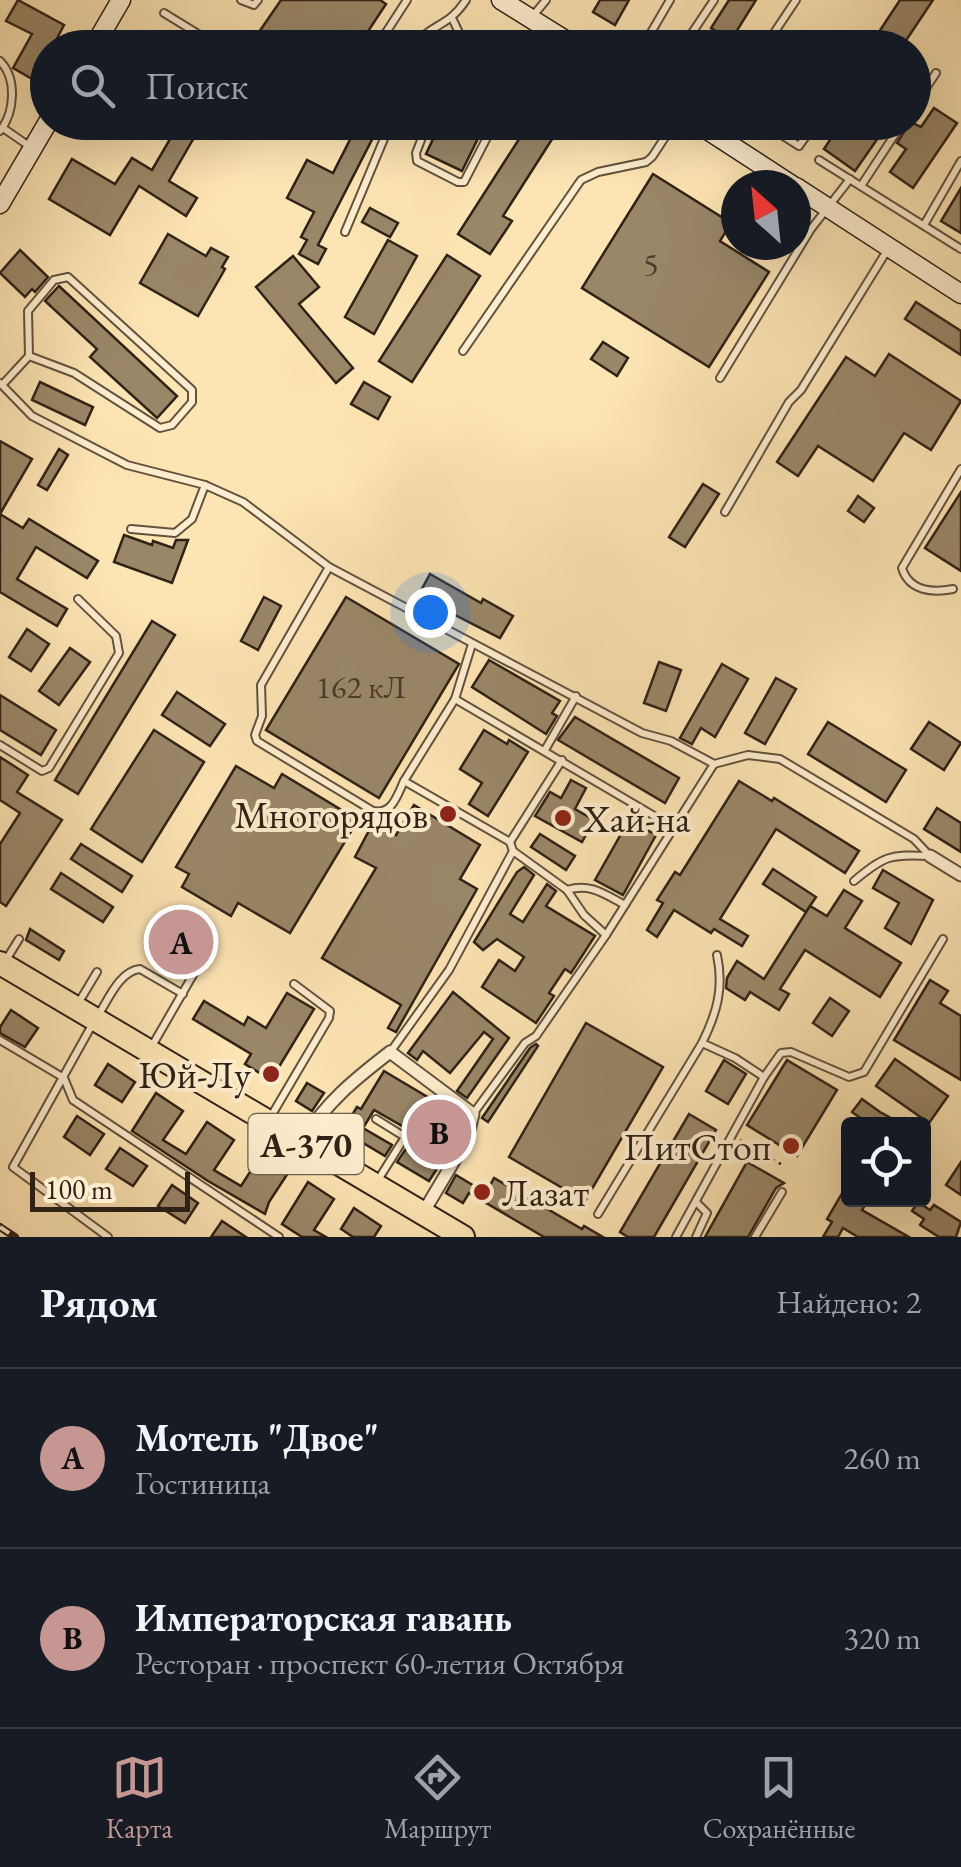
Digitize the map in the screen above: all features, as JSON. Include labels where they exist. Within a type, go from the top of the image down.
[{"type":"highway","name":"А-370","points":[[2,964],[462,1237]]},
{"type":"street","points":[[102,30],[120,0]]},
{"type":"street","points":[[502,0],[550,30]]},
{"type":"street","points":[[0,204],[38,140]]},
{"type":"street","points":[[728,140],[771,170]]},
{"type":"street","points":[[811,197],[961,294]]},
{"type":"street","points":[[930,856],[961,875]]},
{"type":"street","points":[[302,1142],[318,1114],[390,1052],[473,1114],[466,1140],[422,1214]]},
{"type":"lane","points":[[241,0],[254,5],[258,0]]},
{"type":"lane","points":[[388,30],[407,0]]},
{"type":"lane","points":[[429,30],[452,20],[466,0]]},
{"type":"lane","points":[[531,18],[546,0]]},
{"type":"lane","points":[[652,30],[670,0]]},
{"type":"lane","points":[[694,30],[714,0]]},
{"type":"lane","points":[[776,30],[796,0]]},
{"type":"lane","points":[[164,13],[192,30]]},
{"type":"lane","points":[[452,20],[458,30]]},
{"type":"lane","points":[[0,61],[9,72],[12,86],[10,114],[2,129],[33,149]]},
{"type":"lane","points":[[931,80],[936,72]]},
{"type":"lane","points":[[345,232],[383,140]]},
{"type":"lane","points":[[421,140],[417,161],[464,182],[486,140]]},
{"type":"lane","points":[[463,352],[581,180],[598,172],[646,162],[663,140]]},
{"type":"lane","points":[[861,186],[890,140]]},
{"type":"lane","points":[[818,160],[961,249]]},
{"type":"lane","points":[[924,225],[961,162]]},
{"type":"lane","points":[[720,378],[812,229],[850,179]]},
{"type":"lane","points":[[725,512],[789,402],[801,390],[889,248]]},
{"type":"lane","points":[[29,356],[74,373],[160,428],[172,425],[192,402],[192,390],[68,277],[54,280],[28,311],[29,356],[1,384],[32,416],[100,453],[243,502],[329,567],[642,733],[671,741],[714,764]]},
{"type":"lane","points":[[954,589],[920,590],[906,578],[902,568],[961,469]]},
{"type":"lane","points":[[131,529],[175,532],[192,520],[205,486]]},
{"type":"lane","points":[[329,567],[261,685],[262,716],[255,735],[263,746],[373,811],[389,809],[455,699],[472,644]]},
{"type":"lane","points":[[0,745],[42,770],[50,768],[119,653],[116,636],[78,599]]},
{"type":"lane","points":[[545,750],[576,696]]},
{"type":"lane","points":[[455,699],[674,827]]},
{"type":"lane","points":[[473,1114],[526,1042],[536,1036],[606,935],[714,764],[748,754],[780,759],[914,839],[930,856]]},
{"type":"lane","points":[[390,1052],[449,970],[511,847],[562,760]]},
{"type":"lane","points":[[404,781],[511,847],[567,890],[584,915],[606,935]]},
{"type":"lane","points":[[854,881],[882,858],[894,854],[930,856]]},
{"type":"lane","points":[[567,890],[592,887],[625,906]]},
{"type":"lane","points":[[2,964],[19,939]]},
{"type":"lane","points":[[676,1237],[764,1077],[786,1051],[849,1077],[864,1072],[944,939]]},
{"type":"lane","points":[[148,1051],[197,968],[168,950]]},
{"type":"lane","points":[[598,1214],[718,1010],[722,976],[718,954]]},
{"type":"lane","points":[[85,1014],[133,969],[140,969],[182,994]]},
{"type":"lane","points":[[97,972],[64,1078],[13,1167],[108,1237]]},
{"type":"lane","points":[[268,1122],[329,1018],[326,1004],[294,984]]},
{"type":"lane","points":[[0,1040],[64,1078],[73,1100],[279,1237]]},
{"type":"lane","points":[[702,1043],[764,1077]]},
{"type":"lane","points":[[375,1185],[404,1137],[376,1119]]},
{"type":"lane","points":[[755,1237],[782,1192]]},
{"type":"lane","points":[[696,1202],[707,1213],[696,1237]]},
{"type":"path","points":[[734,1136],[784,1166]]},
{"type":"building","points":[[18,0],[64,25],[61,30],[30,33],[6,21]]},
{"type":"building","points":[[281,0],[380,0],[386,4],[369,30],[260,30]]},
{"type":"building","points":[[600,0],[629,0],[615,25],[593,12]]},
{"type":"building","points":[[729,0],[756,0],[737,30],[711,28]]},
{"type":"building","points":[[900,0],[933,0],[913,30],[880,30]]},
{"type":"building","points":[[30,38],[30,78],[13,68]]},
{"type":"building","points":[[934,108],[957,123],[913,188],[890,172],[906,149],[897,143],[899,140],[931,140]]},
{"type":"building","points":[[170,140],[193,140],[169,181],[197,198],[186,216],[139,186],[110,235],[49,199],[72,159],[115,184],[132,158],[152,170]]},
{"type":"building","points":[[350,140],[372,140],[318,245],[326,249],[318,264],[299,254],[307,240],[301,237],[314,212],[287,198],[307,160],[333,173]]},
{"type":"building","points":[[433,140],[477,140],[462,171],[426,154]]},
{"type":"building","points":[[518,140],[552,140],[503,216],[512,221],[490,254],[458,234]]},
{"type":"building","points":[[830,140],[877,140],[855,171],[824,149]]},
{"type":"building","points":[[653,174],[721,217],[721,260],[750,260],[769,272],[709,367],[582,288]]},
{"type":"building","points":[[961,188],[961,233],[941,221]]},
{"type":"building","points":[[370,208],[398,223],[390,237],[362,222]]},
{"type":"building","points":[[168,234],[206,256],[211,248],[228,257],[198,316],[140,283]]},
{"type":"building","points":[[388,240],[417,256],[374,334],[345,317]]},
{"type":"building","points":[[20,250],[48,277],[25,297],[0,273]]},
{"type":"building","points":[[447,255],[480,276],[412,382],[379,361]]},
{"type":"building","points":[[293,256],[319,287],[299,304],[353,368],[336,383],[256,287]]},
{"type":"building","points":[[59,286],[177,396],[157,418],[90,357],[97,349],[45,301]]},
{"type":"building","points":[[916,302],[961,331],[961,355],[905,319]]},
{"type":"building","points":[[603,342],[628,358],[617,376],[591,359]]},
{"type":"building","points":[[889,354],[961,401],[931,450],[904,433],[873,481],[818,446],[798,476],[777,462],[846,357],[875,376]]},
{"type":"building","points":[[40,382],[93,407],[85,425],[32,400]]},
{"type":"building","points":[[364,382],[390,397],[378,419],[351,404]]},
{"type":"building","points":[[0,441],[32,459],[0,514]]},
{"type":"building","points":[[59,449],[68,455],[47,490],[38,485]]},
{"type":"building","points":[[703,484],[719,494],[685,547],[669,537]]},
{"type":"building","points":[[961,492],[961,571],[925,548]]},
{"type":"building","points":[[858,496],[874,508],[864,522],[848,511]]},
{"type":"building","points":[[0,514],[23,528],[29,519],[98,561],[87,578],[36,547],[17,579],[67,609],[57,626],[0,592]]},
{"type":"building","points":[[124,535],[173,548],[176,540],[188,540],[172,583],[114,562]]},
{"type":"building","points":[[430,574],[513,616],[500,638],[418,596]]},
{"type":"building","points":[[264,597],[281,606],[258,650],[241,641]]},
{"type":"building","points":[[346,597],[459,664],[379,798],[266,730]]},
{"type":"building","points":[[152,621],[175,635],[78,794],[55,780]]},
{"type":"building","points":[[27,629],[49,644],[31,671],[9,657]]},
{"type":"building","points":[[70,648],[90,662],[59,705],[39,691]]},
{"type":"building","points":[[489,660],[560,701],[552,713],[557,716],[546,734],[472,687]]},
{"type":"building","points":[[659,662],[681,670],[666,711],[644,703]]},
{"type":"building","points":[[722,664],[748,679],[715,737],[701,728],[692,744],[680,738]]},
{"type":"building","points":[[776,678],[796,689],[765,744],[745,733]]},
{"type":"building","points":[[177,692],[225,724],[210,746],[162,715]]},
{"type":"building","points":[[0,695],[56,730],[41,755],[0,730]]},
{"type":"building","points":[[575,717],[679,778],[665,803],[558,740]]},
{"type":"building","points":[[828,722],[906,770],[886,802],[808,754]]},
{"type":"building","points":[[929,722],[961,743],[944,770],[911,749]]},
{"type":"building","points":[[154,730],[204,762],[142,862],[91,829]]},
{"type":"building","points":[[484,730],[528,752],[488,816],[469,804],[482,783],[460,769]]},
{"type":"building","points":[[0,757],[28,775],[17,792],[62,820],[6,906],[0,902],[0,844],[20,813],[0,800]]},
{"type":"building","points":[[236,766],[274,788],[282,774],[358,820],[290,933],[238,903],[231,916],[182,887],[189,874],[176,867]]},
{"type":"building","points":[[571,780],[586,788],[575,809],[594,820],[582,842],[535,816],[550,792],[561,798]]},
{"type":"building","points":[[739,781],[859,851],[845,873],[776,829],[720,919],[748,936],[742,946],[714,929],[711,933],[674,910],[657,937],[647,930],[663,903],[657,900],[675,872],[680,875]]},
{"type":"building","points":[[414,805],[480,845],[460,879],[477,889],[396,1032],[388,1028],[401,1005],[322,958],[376,868],[355,857],[373,823],[396,835]]},
{"type":"building","points":[[937,808],[961,823],[961,852],[924,829]]},
{"type":"building","points":[[629,820],[656,835],[623,895],[595,880]]},
{"type":"building","points":[[540,834],[575,856],[566,870],[531,847]]},
{"type":"building","points":[[81,844],[132,876],[122,892],[71,859]]},
{"type":"building","points":[[524,867],[534,875],[510,914],[523,922],[547,884],[556,891],[546,906],[595,936],[571,973],[565,969],[549,993],[554,996],[536,1023],[482,987],[499,960],[515,971],[524,957],[497,939],[483,950],[474,942],[517,872]]},
{"type":"building","points":[[773,869],[816,897],[806,912],[763,884]]},
{"type":"building","points":[[883,870],[933,900],[911,944],[885,928],[899,903],[873,888]]},
{"type":"building","points":[[61,873],[113,907],[103,922],[51,889]]},
{"type":"building","points":[[844,890],[862,901],[845,928],[901,963],[880,997],[805,950],[780,989],[789,994],[779,1010],[750,992],[745,1000],[726,988],[737,961],[764,979],[810,906],[827,916]]},
{"type":"building","points":[[168,925],[202,945],[195,958],[160,939]]},
{"type":"building","points":[[30,929],[64,951],[59,960],[26,940]]},
{"type":"building","points":[[930,980],[948,991],[940,1003],[961,1016],[961,1080],[894,1040]]},
{"type":"building","points":[[453,992],[509,1038],[467,1098],[457,1091],[493,1039],[484,1032],[450,1073],[423,1051],[417,1060],[408,1053]]},
{"type":"building","points":[[287,993],[314,1009],[271,1080],[245,1064],[251,1054],[193,1019],[204,1001],[244,1025],[248,1017],[266,1028]]},
{"type":"building","points":[[830,998],[849,1011],[832,1036],[813,1023]]},
{"type":"building","points":[[11,1010],[38,1028],[25,1047],[0,1033]]},
{"type":"building","points":[[586,1023],[663,1067],[585,1201],[509,1157]]},
{"type":"building","points":[[536,1044],[488,1122],[482,1118],[530,1048]]},
{"type":"building","points":[[895,1059],[948,1096],[931,1120],[876,1086]]},
{"type":"building","points":[[724,1060],[746,1074],[728,1104],[706,1091]]},
{"type":"building","points":[[787,1060],[837,1090],[797,1156],[747,1125]]},
{"type":"building","points":[[108,1064],[135,1082],[122,1102],[95,1085]]},
{"type":"building","points":[[384,1071],[461,1117],[434,1160],[440,1164],[429,1181],[397,1162],[416,1134],[374,1110],[363,1128],[392,1145],[385,1156],[348,1134],[345,1139],[336,1134],[357,1107],[361,1109]]},
{"type":"building","points":[[307,1083],[324,1093],[312,1111],[296,1101]]},
{"type":"building","points":[[156,1093],[183,1111],[163,1140],[186,1154],[207,1122],[234,1140],[214,1170],[241,1186],[261,1155],[288,1173],[265,1214],[132,1131]]},
{"type":"building","points":[[862,1099],[889,1117],[859,1117],[852,1112]]},
{"type":"building","points":[[689,1114],[716,1130],[654,1237],[628,1237],[620,1232]]},
{"type":"building","points":[[77,1116],[104,1134],[90,1155],[64,1137]]},
{"type":"building","points":[[120,1148],[147,1166],[133,1186],[106,1169]]},
{"type":"building","points":[[747,1162],[784,1183],[776,1188],[748,1237],[705,1237]]},
{"type":"building","points":[[961,1162],[961,1195],[946,1185]]},
{"type":"building","points":[[456,1175],[486,1193],[494,1178],[603,1237],[544,1237],[469,1193],[463,1203],[446,1193]]},
{"type":"building","points":[[308,1182],[334,1199],[314,1230],[326,1237],[302,1237],[282,1224]]},
{"type":"building","points":[[172,1185],[198,1203],[185,1223],[158,1206]]},
{"type":"building","points":[[841,1195],[841,1207],[864,1207],[862,1210],[909,1237],[858,1237],[843,1228],[838,1237],[823,1237],[832,1222],[827,1219]]},
{"type":"building","points":[[934,1205],[961,1222],[956,1237],[939,1237],[920,1225],[924,1219],[912,1211],[915,1207],[930,1210]]},
{"type":"building","points":[[354,1208],[381,1226],[374,1237],[353,1237],[341,1229]]},
{"type":"building","points":[[222,1221],[246,1237],[211,1237]]},
{"type":"railway","points":[[0,1227],[15,1237]]},
{"type":"place","name":"Многорядов","points":[[448,814]]},
{"type":"place","name":"Хай-на","points":[[563,818]]},
{"type":"place","name":"Мотель \"Двое\"","points":[[181,942]]},
{"type":"place","name":"Юй-Лу","points":[[271,1074]]},
{"type":"place","name":"Императорская гавань","points":[[439,1132]]},
{"type":"place","name":"ПитСтоп","points":[[791,1146]]},
{"type":"place","name":"Лазат","points":[[482,1192]]}]
